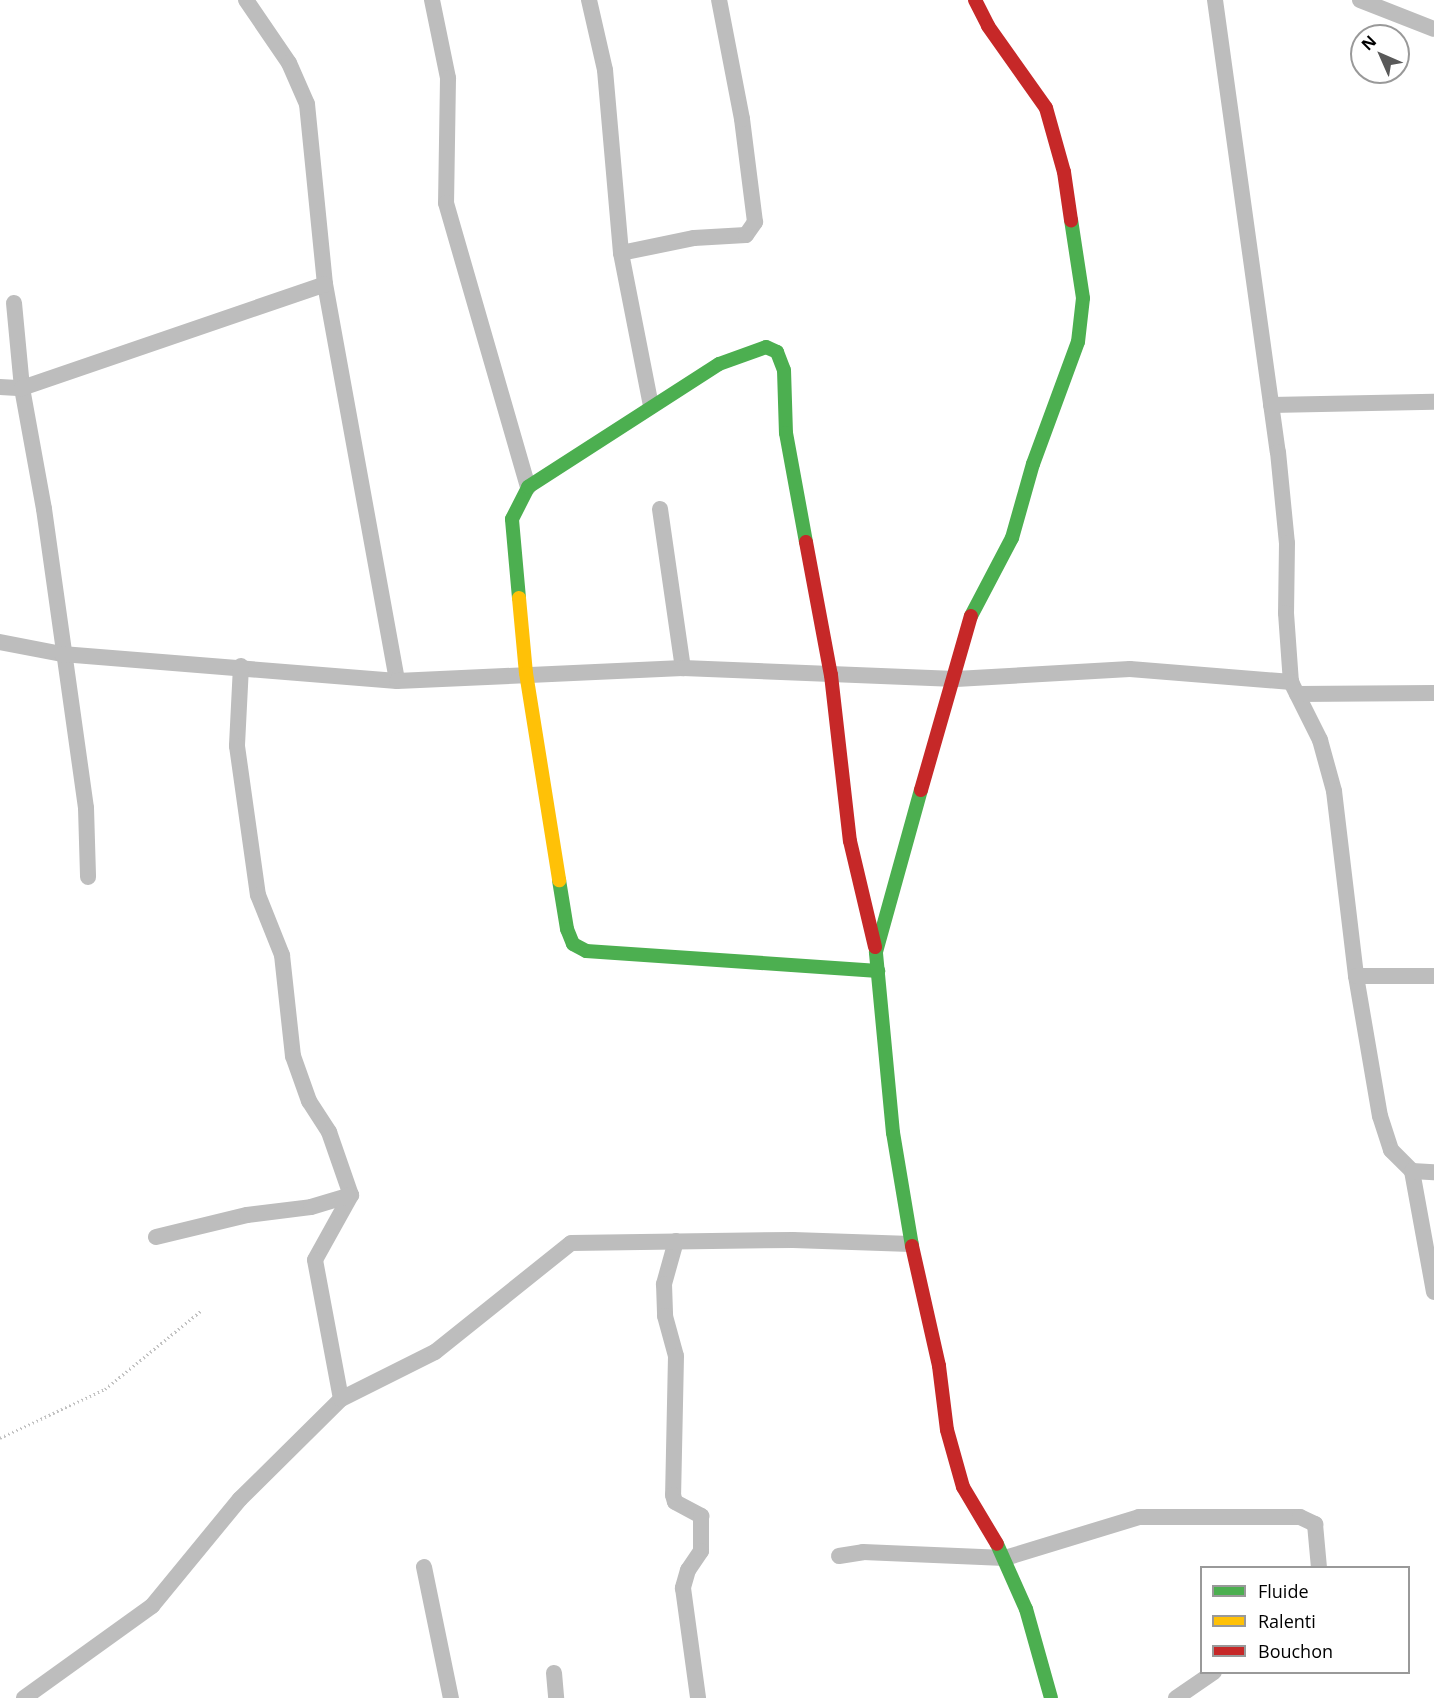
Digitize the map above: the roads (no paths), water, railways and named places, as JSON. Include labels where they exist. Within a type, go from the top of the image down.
[{"type":"street","points":[[246,0],[289,63],[307,104],[325,284],[397,681]]},
{"type":"street","points":[[432,0],[448,78],[446,203],[528,488]]},
{"type":"street","points":[[589,0],[606,82],[621,253],[651,406]]},
{"type":"street","points":[[621,253],[694,238],[746,235],[755,222],[742,119],[719,0]]},
{"type":"street","points":[[876,952],[902,849],[956,679],[974,608],[1012,538],[1033,464],[1062,393],[1078,342],[1083,298],[1064,172],[1046,108],[988,26],[975,0]]},
{"type":"street","points":[[1215,0],[1271,405],[1287,543],[1286,613],[1294,688],[1320,740],[1334,791],[1356,976],[1380,1116],[1391,1150],[1412,1171],[1434,1292]]},
{"type":"street","points":[[1359,0],[1434,28]]},
{"type":"street","points":[[0,387],[22,388],[325,284]]},
{"type":"street","points":[[15,303],[22,388],[44,509],[62,654],[86,807],[88,877]]},
{"type":"street","points":[[878,971],[586,951],[573,944],[526,673],[512,519],[528,488],[651,406],[746,351],[766,347],[777,352],[784,370],[786,433],[831,675],[850,841],[876,952],[878,971],[893,1133],[911,1244],[939,1366],[947,1430],[963,1487],[1005,1558],[1042,1658],[1051,1698]]},
{"type":"street","points":[[1271,405],[1434,402]]},
{"type":"street","points":[[660,509],[683,668]]},
{"type":"street","points":[[0,642],[62,654],[241,666],[397,681],[526,673],[683,668],[956,679],[1130,669],[1294,688],[1434,693]]},
{"type":"street","points":[[241,666],[237,746],[258,895],[282,955],[293,1056],[309,1101],[333,1141],[351,1195],[315,1260],[341,1399]]},
{"type":"street","points":[[1356,976],[1434,976]]},
{"type":"street","points":[[1412,1171],[1434,1172]]},
{"type":"street","points":[[156,1237],[247,1215],[311,1207],[351,1195]]},
{"type":"street","points":[[24,1698],[152,1606],[240,1499],[341,1399],[435,1352],[571,1243],[675,1240],[911,1244]]},
{"type":"street","points":[[675,1240],[664,1284],[665,1316],[676,1356],[673,1495],[675,1502],[702,1516],[701,1551],[688,1570],[683,1588],[698,1698]]},
{"type":"street","points":[[839,1556],[864,1552],[1005,1558],[1139,1517],[1300,1517],[1315,1524],[1319,1566]]},
{"type":"street","points":[[424,1567],[451,1698]]},
{"type":"street","points":[[554,1673],[556,1698]]},
{"type":"street","points":[[1176,1698],[1211,1674]]}]
